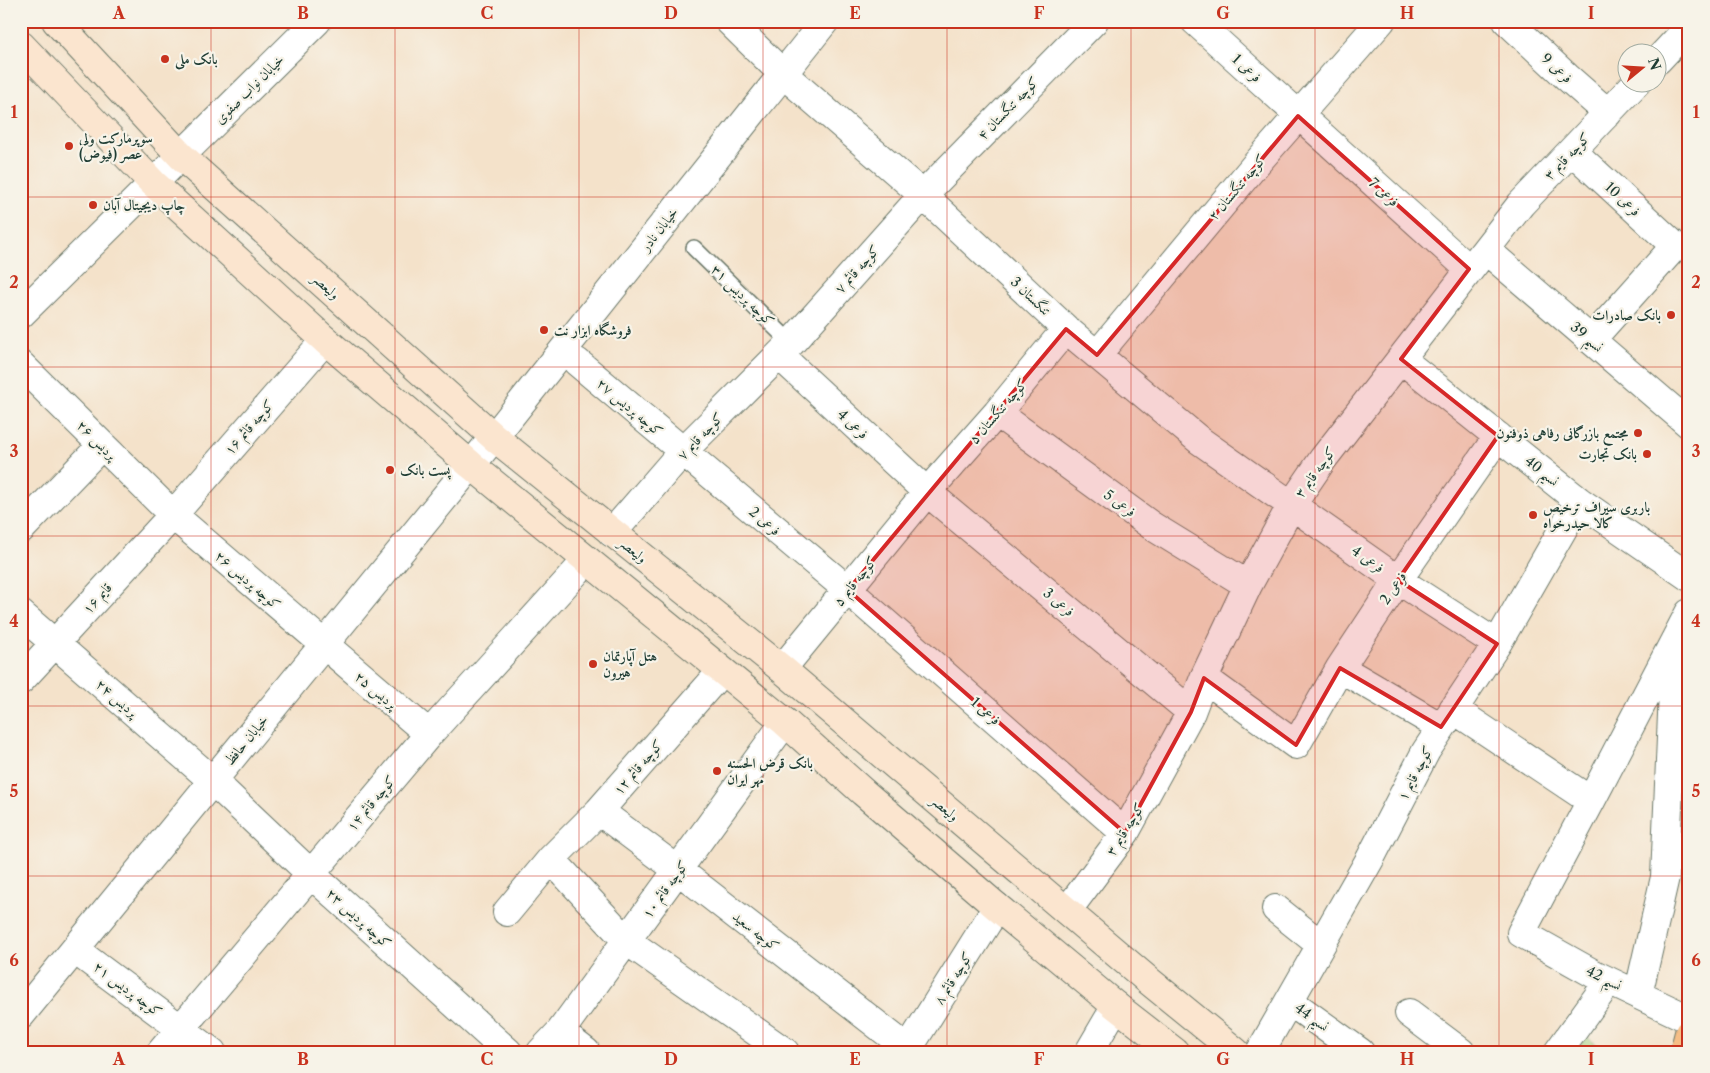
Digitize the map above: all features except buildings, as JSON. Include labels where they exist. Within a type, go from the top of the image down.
[{"type":"main road","name":"ولیعصر","points":[[56,21],[181,156],[494,437],[782,669],[1236,1052]]},
{"type":"main road","points":[[21,46],[153,183],[326,340],[471,465],[721,672],[785,722],[997,907],[1174,1052]]},
{"type":"main road","points":[[1684,1052],[1689,1033]]},
{"type":"street","name":"خیابان نواب صفوی","points":[[153,183],[317,21]]},
{"type":"street","name":"تنگستان 3","points":[[729,21],[782,74],[923,196],[1066,329],[1199,440],[1291,506]]},
{"type":"street","name":"خیابان نادر","points":[[471,465],[825,21]]},
{"type":"street","name":"کوچه تنگستان ۴","points":[[923,196],[1094,21]]},
{"type":"street","name":"فرعی 1","points":[[1195,21],[1298,116]]},
{"type":"street","name":"کوچه تنگستان ۲","points":[[1097,355],[1298,116],[1381,21]]},
{"type":"street","name":"فرعی 9","points":[[1507,21],[1608,113]]},
{"type":"street","points":[[1668,45],[1680,27]]},
{"type":"street","name":"کوچه قایم ۳","points":[[1067,911],[1125,833],[1191,712],[1204,678],[1248,585],[1291,506],[1323,459],[1521,204],[1628,92]]},
{"type":"street","name":"فرعی 7","points":[[1298,116],[1478,260]]},
{"type":"street","name":"فرعی 10","points":[[1572,151],[1675,246],[1591,340]]},
{"type":"street","points":[[21,314],[153,183]]},
{"type":"street","name":"کوچه قائم ۷","points":[[785,349],[923,196]]},
{"type":"street","name":"نسیم 39","points":[[1478,260],[1591,340],[1689,424]]},
{"type":"street","name":"کوچه تنگستان ۵","points":[[927,492],[997,413],[1066,329]]},
{"type":"street","name":"کوچه قائم ۱۶","points":[[173,515],[326,340]]},
{"type":"street","name":"کوچه قایم ۷","points":[[612,533],[683,451],[785,349]]},
{"type":"street","name":"فرعی 4","points":[[785,349],[927,492]]},
{"type":"street","name":"نسیم 40","points":[[1401,359],[1579,500],[1689,577]]},
{"type":"street","name":"کوچه پردیس ۲۷","points":[[577,362],[683,451]]},
{"type":"street","name":"پردیس ۲۶","points":[[21,366],[173,515]]},
{"type":"street","name":"فرعی 5","points":[[997,413],[1152,526],[1248,585]]},
{"type":"street","name":"فرعی 2","points":[[1204,678],[1296,745],[1340,668],[1398,580],[1498,436]]},
{"type":"street","points":[[21,530],[102,446]]},
{"type":"street","name":"فرعی 2","points":[[683,451],[848,590]]},
{"type":"street","name":"خیابان حافظ","points":[[21,1015],[471,465]]},
{"type":"street","name":"کوچه قایم ۵","points":[[782,669],[927,492]]},
{"type":"street","name":"فرعی 3","points":[[927,492],[1191,712]]},
{"type":"street","name":"کوچه قایم ۱","points":[[1260,1052],[1370,859],[1426,751],[1497,644],[1579,500]]},
{"type":"street","name":"فرعی 4","points":[[1291,506],[1398,580],[1497,644]]},
{"type":"street","name":"قایم ۱۶","points":[[21,680],[173,515]]},
{"type":"street","name":"کوچه پردیس ۲۶","points":[[173,515],[324,645]]},
{"type":"street","name":"کوچه قائم ۱۴","points":[[161,1052],[428,734],[587,560]]},
{"type":"street","name":"فرعی 1","points":[[848,590],[1125,833]]},
{"type":"street","points":[[1340,668],[1447,718],[1591,802],[1689,613]]},
{"type":"street","name":"پردیس ۲۴","points":[[21,614],[213,781]]},
{"type":"street","points":[[1638,996],[1665,878],[1676,638]]},
{"type":"street","name":"پردیس ۲۵","points":[[324,645],[428,734]]},
{"type":"street","name":"کوچه قائم ۱۲","points":[[507,912],[551,860],[599,811],[721,672]]},
{"type":"street","name":"کوچه قائم ۱۰","points":[[541,1052],[560,1032],[785,722]]},
{"type":"street","name":"کوچه پردیس ۲۳","points":[[213,781],[311,874],[508,1052]]},
{"type":"street","name":"نسیم 42","points":[[1591,802],[1521,933],[1638,996],[1689,1019]]},
{"type":"street","name":"کوچه سعید","points":[[599,811],[678,870],[910,1051]]},
{"type":"street","points":[[551,860],[627,941],[785,1052]]},
{"type":"street","name":"کوچه قائم ۸","points":[[910,1051],[997,907]]},
{"type":"street","points":[[1276,908],[1321,945]]},
{"type":"street","name":"کوچه پردیس ۲۱","points":[[75,950],[212,1052]]},
{"type":"street","points":[[1558,1052],[1609,981]]},
{"type":"street","name":"نسیم 44","points":[[1289,1001],[1360,1052]]},
{"type":"street","points":[[1089,1052],[1116,1006]]},
{"type":"street","points":[[1410,1013],[1461,1052]]},
{"type":"street","points":[[560,1032],[586,1052]]},
{"type":"lane","name":"کوچه پردیس ۳۱","points":[[694,248],[785,349]]},
{"type":"highlighted area","points":[[1298,116],[1469,269],[1401,359],[1498,436],[1398,580],[1497,644],[1441,727],[1340,668],[1296,745],[1204,678],[1191,712],[1125,833],[848,590],[1066,329],[1097,355]]},
{"type":"green space","points":[[1587,1037],[1606,1052],[1575,1052]]},
{"type":"place","name":"بانک ملی","points":[[165,59]]},
{"type":"place","name":"سوپرمارکت ولی عصر (فیوض)","points":[[69,146]]},
{"type":"place","name":"چاپ دیجیتال آبان","points":[[93,205]]},
{"type":"place","name":"بانک صادرات","points":[[1671,315]]},
{"type":"place","name":"فروشگاه ابزار نت","points":[[544,330]]},
{"type":"place","name":"مجتمع بازرگانی رفاهی ذوفنون","points":[[1638,433]]},
{"type":"place","name":"بانک تجارت","points":[[1647,454]]},
{"type":"place","name":"پست بانک","points":[[390,470]]},
{"type":"place","name":"باربری سیراف ترخیص کالا حیدرخواه","points":[[1533,515]]},
{"type":"place","name":"هتل آپارتمان هیرون","points":[[593,664]]},
{"type":"place","name":"بانک قرض الحسنه مهر ایران","points":[[717,771]]}]
